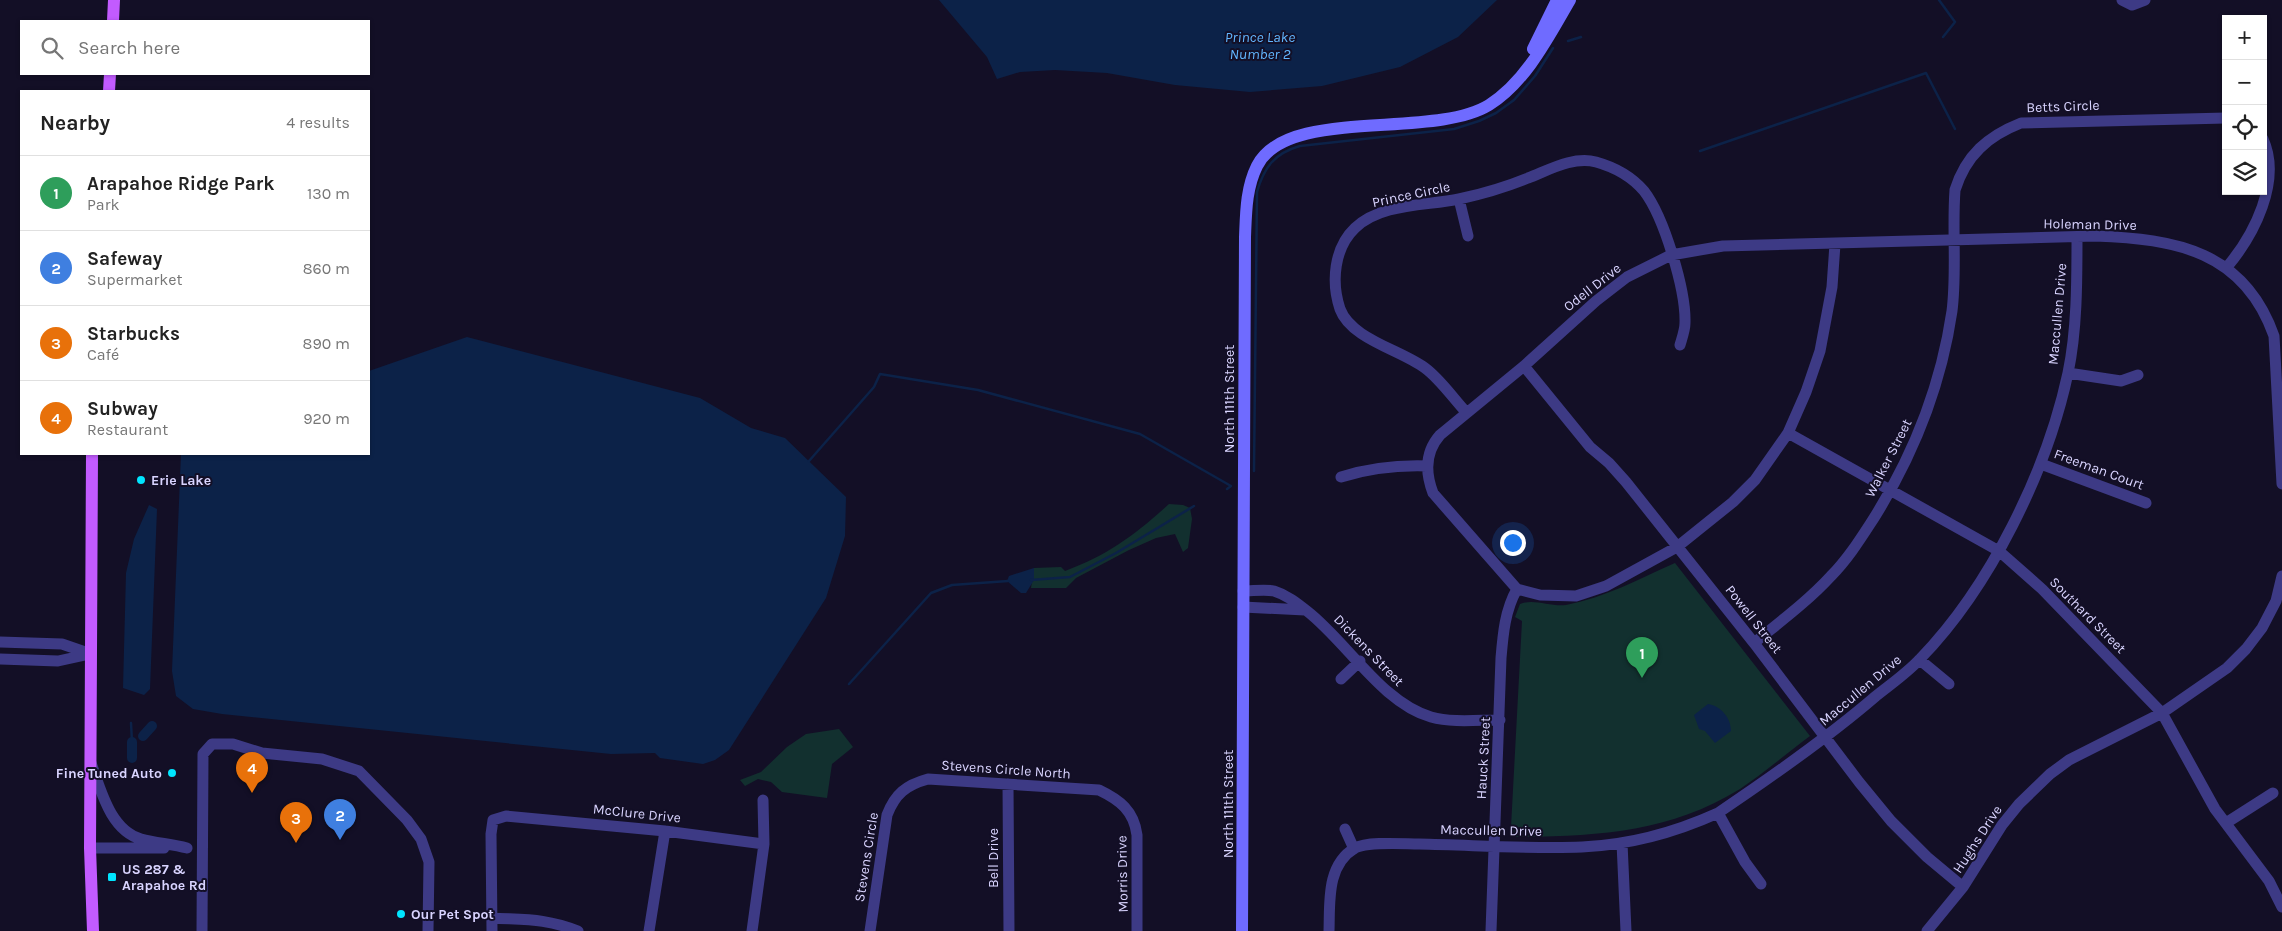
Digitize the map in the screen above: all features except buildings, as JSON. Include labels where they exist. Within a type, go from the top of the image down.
[{"type":"main road","points":[[113,20],[114,0]]},
{"type":"main road","points":[[109,90],[110,75]]},
{"type":"main road","points":[[92,455],[90,848],[93,931]]},
{"type":"street","name":"North 111th Street","points":[[1525,70],[1557,0]]},
{"type":"street","name":"North 111th Street","points":[[1242,931],[1245,237],[1247,202],[1251,180],[1258,165],[1268,152],[1298,135],[1319,131],[1434,121],[1469,114],[1502,96],[1525,70],[1547,39],[1570,0]]},
{"type":"street","points":[[2122,0],[2132,5],[2145,0]]},
{"type":"street","name":"Betts Circle","points":[[1954,210],[1955,190],[1960,173],[1970,158],[1986,140],[2003,130],[2021,123],[2222,118]]},
{"type":"street","points":[[2228,267],[2244,247],[2258,223],[2267,198],[2270,159],[2267,150]]},
{"type":"street","name":"Prince Circle","points":[[1466,412],[1427,369],[1403,354],[1362,334],[1348,322],[1340,310],[1335,276],[1338,255],[1344,242],[1355,228],[1370,217],[1382,212],[1459,199],[1516,183],[1571,162],[1594,162],[1612,167],[1629,177],[1643,191],[1654,207],[1672,255],[1685,308],[1686,326],[1680,345]]},
{"type":"street","points":[[1459,199],[1468,236]]},
{"type":"street","name":"Walker Street","points":[[1754,643],[1812,596],[1858,544],[1891,490],[1916,443],[1932,398],[1945,352],[1952,309],[1954,210]]},
{"type":"street","name":"Maccullen Drive","points":[[1354,849],[1359,846],[1384,845],[1582,847],[1622,843],[1662,834],[1718,813],[1827,738],[1920,660],[1954,618],[1999,551],[2041,464],[2068,374],[2074,319],[2077,238]]},
{"type":"street","name":"Holeman Drive","points":[[1954,240],[2131,238],[2167,244],[2198,253],[2228,267],[2254,293],[2266,313],[2274,336],[2282,484]]},
{"type":"street","name":"Odell Drive","points":[[1427,466],[1428,454],[1433,443],[1466,412],[1524,366],[1596,300],[1627,277],[1672,255],[1723,246],[1954,240]]},
{"type":"street","points":[[1341,478],[1366,469],[1396,466],[1427,466],[1428,480],[1433,493],[1517,589],[1540,595],[1576,596],[1613,583],[1677,547],[1702,529],[1755,480],[1788,432],[1806,392],[1820,351],[1832,287],[1834,244]]},
{"type":"street","name":"Powell Street","points":[[1524,366],[1578,434],[1626,482],[1754,643],[1891,822],[1927,857],[1964,887]]},
{"type":"street","points":[[2068,374],[2121,381],[2138,374]]},
{"type":"street","name":"Southard Street","points":[[1788,432],[1999,551],[2042,589],[2095,641],[2162,713],[2203,790],[2269,881],[2282,907]]},
{"type":"street","name":"Freeman Court","points":[[2041,464],[2146,503]]},
{"type":"street","points":[[2162,713],[2227,668],[2246,650],[2262,628],[2276,601],[2282,576]]},
{"type":"street","name":"Hauck Street","points":[[1491,931],[1493,846],[1504,628],[1511,600],[1517,589]]},
{"type":"street","name":"Dickens Street","points":[[1243,591],[1273,591],[1290,598],[1326,625],[1394,698],[1430,717],[1500,720]]},
{"type":"street","points":[[1243,607],[1305,610]]},
{"type":"street","points":[[0,642],[62,644],[90,654]]},
{"type":"street","points":[[0,659],[58,662],[90,654]]},
{"type":"street","points":[[1920,660],[1949,684]]},
{"type":"street","points":[[1341,679],[1360,661]]},
{"type":"street","name":"Hughs Drive","points":[[1927,931],[1964,887],[2002,825],[2019,804],[2050,774],[2078,755],[2162,713]]},
{"type":"street","points":[[202,931],[203,754],[212,744],[233,744],[262,753],[322,759],[359,771],[407,820],[421,839],[429,862],[428,931]]},
{"type":"street","points":[[90,761],[107,806],[121,827],[139,838],[187,848]]},
{"type":"street","name":"Stevens Circle North","points":[[900,792],[912,783],[928,779],[1098,790],[1111,796]]},
{"type":"street","name":"Bell Drive","points":[[1008,784],[1008,931]]},
{"type":"street","name":"Stevens Circle","points":[[870,931],[887,815],[893,800],[900,792]]},
{"type":"street","points":[[2226,823],[2273,793]]},
{"type":"street","name":"Morris Drive","points":[[1111,796],[1130,813],[1136,823],[1137,931]]},
{"type":"street","points":[[752,931],[764,844],[763,800]]},
{"type":"street","points":[[1718,813],[1745,862],[1761,884]]},
{"type":"street","name":"McClure Drive","points":[[492,918],[491,834],[494,820],[506,816],[665,831],[764,844]]},
{"type":"street","points":[[1329,931],[1330,890],[1336,869],[1344,856],[1354,849],[1345,829]]},
{"type":"street","points":[[649,931],[665,831]]},
{"type":"street","points":[[1622,843],[1626,931]]},
{"type":"street","points":[[90,848],[203,848]]},
{"type":"street","points":[[492,931],[492,918],[555,922],[578,931]]},
{"type":"green space","points":[[1169,504],[1183,505],[1190,508],[1192,519],[1188,548],[1183,552],[1175,534],[1156,538],[1076,578],[1066,588],[1031,588],[1034,568],[1061,567],[1065,571],[1095,558],[1132,535]]},
{"type":"green space","points":[[1675,563],[1810,736],[1740,789],[1713,804],[1686,815],[1632,829],[1604,833],[1516,837],[1511,827],[1522,621],[1515,617],[1520,604],[1531,602],[1566,605],[1580,602],[1621,587]]},
{"type":"green space","points":[[839,729],[853,747],[832,764],[827,798],[782,792],[771,782],[758,779],[745,786],[740,780],[761,772],[787,747],[806,734]]},
{"type":"water","name":"Prince Lake Number 2","points":[[939,0],[1497,0],[1458,37],[1400,67],[1322,86],[1250,92],[1175,85],[1107,73],[1055,70],[1020,72],[997,79],[987,57]]},
{"type":"water","name":"Erie Lake","points":[[467,337],[700,398],[751,428],[785,438],[846,497],[845,536],[826,598],[729,750],[715,760],[703,764],[660,758],[655,753],[611,754],[222,714],[193,709],[176,696],[172,671],[181,455],[370,455],[370,371]]},
{"type":"water","points":[[149,505],[157,509],[150,689],[144,695],[123,688],[126,573],[134,539]]},
{"type":"water","points":[[1034,568],[1034,580],[1026,593],[1021,593],[1007,581],[1009,576]]},
{"type":"water","points":[[1708,704],[1721,710],[1731,726],[1731,731],[1715,743],[1705,731],[1699,729],[1694,715]]},
{"type":"waterway","points":[[1939,0],[1955,22],[1943,37]]},
{"type":"waterway","points":[[1568,41],[1581,37]]},
{"type":"waterway","points":[[1254,471],[1257,192],[1267,168],[1277,157],[1300,146],[1454,129],[1479,121],[1496,113],[1514,100],[1535,76],[1553,48]]},
{"type":"waterway","points":[[1700,151],[1926,73],[1955,129]]},
{"type":"waterway","points":[[809,461],[874,387],[880,374],[978,390],[1140,434],[1231,486],[1227,489]]},
{"type":"waterway","points":[[1031,580],[1070,577],[1116,553],[1194,506]]},
{"type":"waterway","points":[[849,684],[931,593],[952,585],[1008,581]]},
{"type":"waterway","points":[[131,723],[132,742]]},
{"type":"waterway","points":[[143,736],[152,726]]},
{"type":"waterway","points":[[132,742],[132,758]]},
{"type":"place","name":"Erie Lake","points":[[141,480]]},
{"type":"place","name":"Arapahoe Ridge Park","points":[[1642,678]]},
{"type":"place","name":"Fine Tuned Auto","points":[[172,773]]},
{"type":"place","name":"Subway","points":[[252,793]]},
{"type":"place","name":"Safeway","points":[[340,840]]},
{"type":"place","name":"Starbucks","points":[[296,843]]},
{"type":"place","name":"US 287 & Arapahoe Rd","points":[[112,877]]},
{"type":"place","name":"Our Pet Spot","points":[[401,914]]}]
